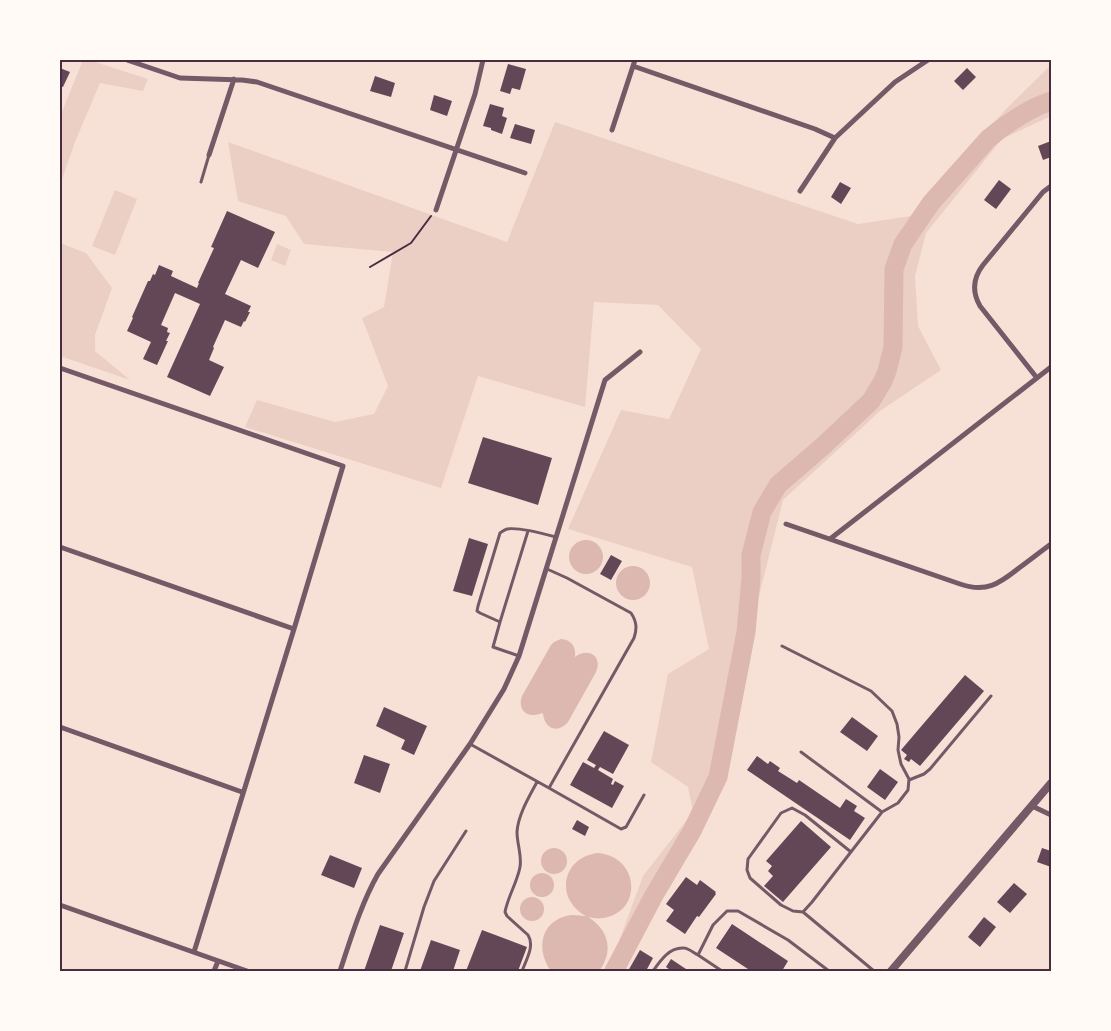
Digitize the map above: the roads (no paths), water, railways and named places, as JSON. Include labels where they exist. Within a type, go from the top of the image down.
[{"type":"street","points":[[127,60],[180,78],[234,79],[264,84],[525,173]]},
{"type":"street","points":[[436,210],[475,94],[483,60]]},
{"type":"street","points":[[612,130],[635,60]]},
{"type":"street","points":[[800,191],[835,138],[895,82],[928,60]]},
{"type":"street","points":[[633,66],[815,129],[835,138]]},
{"type":"street","points":[[209,156],[234,79]]},
{"type":"street","points":[[1037,378],[980,306],[974,286],[982,266],[1043,192],[1051,186]]},
{"type":"street","points":[[340,971],[359,914],[378,874],[470,744],[504,689],[519,656],[605,380],[640,352]]},
{"type":"street","points":[[830,539],[1051,367]]},
{"type":"street","points":[[60,368],[343,466],[194,952]]},
{"type":"street","points":[[786,524],[968,587],[976,588],[990,586],[1002,581],[1051,544]]},
{"type":"street","points":[[60,547],[294,629]]},
{"type":"street","points":[[60,727],[242,792]]},
{"type":"street","points":[[891,971],[1051,783]]},
{"type":"street","points":[[1032,806],[1051,815]]},
{"type":"street","points":[[60,905],[247,971]]},
{"type":"street","points":[[214,971],[218,961]]},
{"type":"lane","points":[[201,182],[209,156]]},
{"type":"lane","points":[[500,622],[477,611],[500,534],[505,530],[512,529],[544,533],[556,537]]},
{"type":"lane","points":[[519,656],[493,647],[528,531]]},
{"type":"lane","points":[[546,568],[630,613],[636,625],[634,638],[549,788]]},
{"type":"lane","points":[[782,646],[871,691],[892,711],[897,724],[898,750],[901,764],[909,780],[908,790],[898,803],[882,812],[803,912]]},
{"type":"lane","points":[[909,780],[930,770],[991,696]]},
{"type":"lane","points":[[470,744],[621,829],[626,827],[644,795]]},
{"type":"lane","points":[[801,752],[882,812]]},
{"type":"lane","points":[[522,971],[531,948],[530,939],[505,912],[520,870],[521,860],[517,833],[519,823],[527,799],[537,782]]},
{"type":"lane","points":[[851,852],[805,815],[792,808],[781,813],[748,859],[747,870],[750,878],[781,905],[793,912],[803,912],[874,971]]},
{"type":"lane","points":[[405,971],[434,880],[466,831]]},
{"type":"lane","points":[[698,954],[713,925],[727,912],[738,910],[788,940],[829,971]]},
{"type":"lane","points":[[653,971],[670,951],[684,948],[698,954],[722,971]]},
{"type":"waterway","points":[[614,971],[653,897],[692,831],[718,777],[746,632],[751,555],[762,512],[778,485],[871,401],[883,381],[893,347],[894,269],[903,244],[931,203],[988,139],[1018,117],[1051,101]]}]
